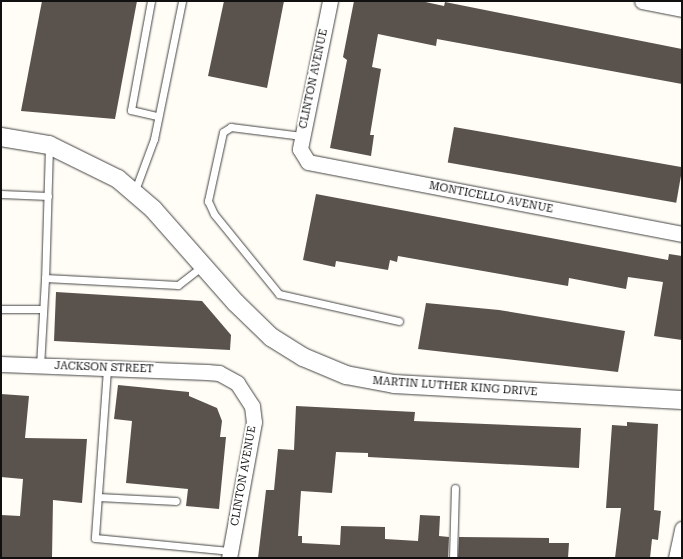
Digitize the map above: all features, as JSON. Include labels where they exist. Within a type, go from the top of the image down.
[{"type":"street","name":"CLINTON AVENUE","points":[[303,156],[300,149],[302,136],[330,1]]},
{"type":"street","points":[[642,1],[682,9]]},
{"type":"street","name":"MARTIN LUTHER KING DRIVE","points":[[1,137],[49,146],[93,165],[134,193],[162,218],[203,266],[271,337],[303,357],[346,375],[394,384],[682,400]]},
{"type":"street","name":"MONTICELLO AVENUE","points":[[303,156],[317,165],[682,234]]},
{"type":"street","name":"JACKSON STREET","points":[[1,364],[207,372]]},
{"type":"street","name":"CLINTON AVENUE","points":[[207,372],[219,373],[237,383],[252,406],[253,417],[230,554]]},
{"type":"street","points":[[676,558],[682,529]]},
{"type":"lane","points":[[151,1],[131,110],[158,116]]},
{"type":"lane","points":[[134,193],[158,116],[182,1]]},
{"type":"lane","points":[[302,136],[230,127],[222,132],[208,201],[214,214],[279,294],[399,321]]},
{"type":"lane","points":[[40,366],[45,278],[49,146]]},
{"type":"lane","points":[[1,194],[48,196]]},
{"type":"lane","points":[[45,278],[178,285],[203,266]]},
{"type":"lane","points":[[1,309],[43,309]]},
{"type":"lane","points":[[107,369],[95,538],[230,554]]},
{"type":"lane","points":[[453,558],[455,488]]},
{"type":"lane","points":[[98,497],[176,502]]},
{"type":"building","points":[[42,1],[137,1],[115,119],[21,111]]},
{"type":"building","points":[[224,1],[284,1],[267,88],[208,76]]},
{"type":"building","points":[[354,1],[421,1],[444,6],[445,2],[682,49],[682,84],[437,39],[436,46],[378,34],[372,67],[381,69],[370,135],[374,135],[371,156],[330,148],[347,60],[343,57]]},
{"type":"building","points":[[454,127],[682,167],[676,203],[448,162]]},
{"type":"building","points":[[316,194],[668,260],[669,254],[682,256],[682,340],[654,336],[663,282],[628,277],[626,289],[569,278],[568,286],[398,256],[397,262],[390,260],[388,270],[336,261],[335,267],[303,260]]},
{"type":"building","points":[[56,292],[202,301],[231,335],[230,350],[54,341]]},
{"type":"building","points":[[426,303],[499,310],[625,331],[618,372],[418,349]]},
{"type":"building","points":[[118,385],[189,392],[189,396],[217,408],[222,421],[220,437],[226,437],[219,509],[186,506],[188,489],[126,483],[132,421],[114,419]]},
{"type":"building","points":[[1,394],[29,396],[25,438],[87,439],[82,503],[53,500],[52,558],[1,557],[1,515],[20,516],[23,479],[1,477]]},
{"type":"building","points":[[296,406],[415,412],[414,421],[581,428],[579,468],[368,457],[368,453],[336,452],[332,493],[301,491],[298,536],[302,536],[302,543],[340,545],[341,526],[385,527],[385,539],[418,541],[420,515],[440,516],[439,536],[449,537],[448,558],[258,558],[266,490],[274,490],[278,449],[294,450]]},
{"type":"building","points":[[627,422],[658,424],[654,510],[661,511],[658,540],[652,539],[650,558],[615,558],[621,508],[606,508],[612,425],[627,426]]},
{"type":"building","points":[[459,537],[549,538],[549,543],[569,543],[568,558],[458,558]]}]
